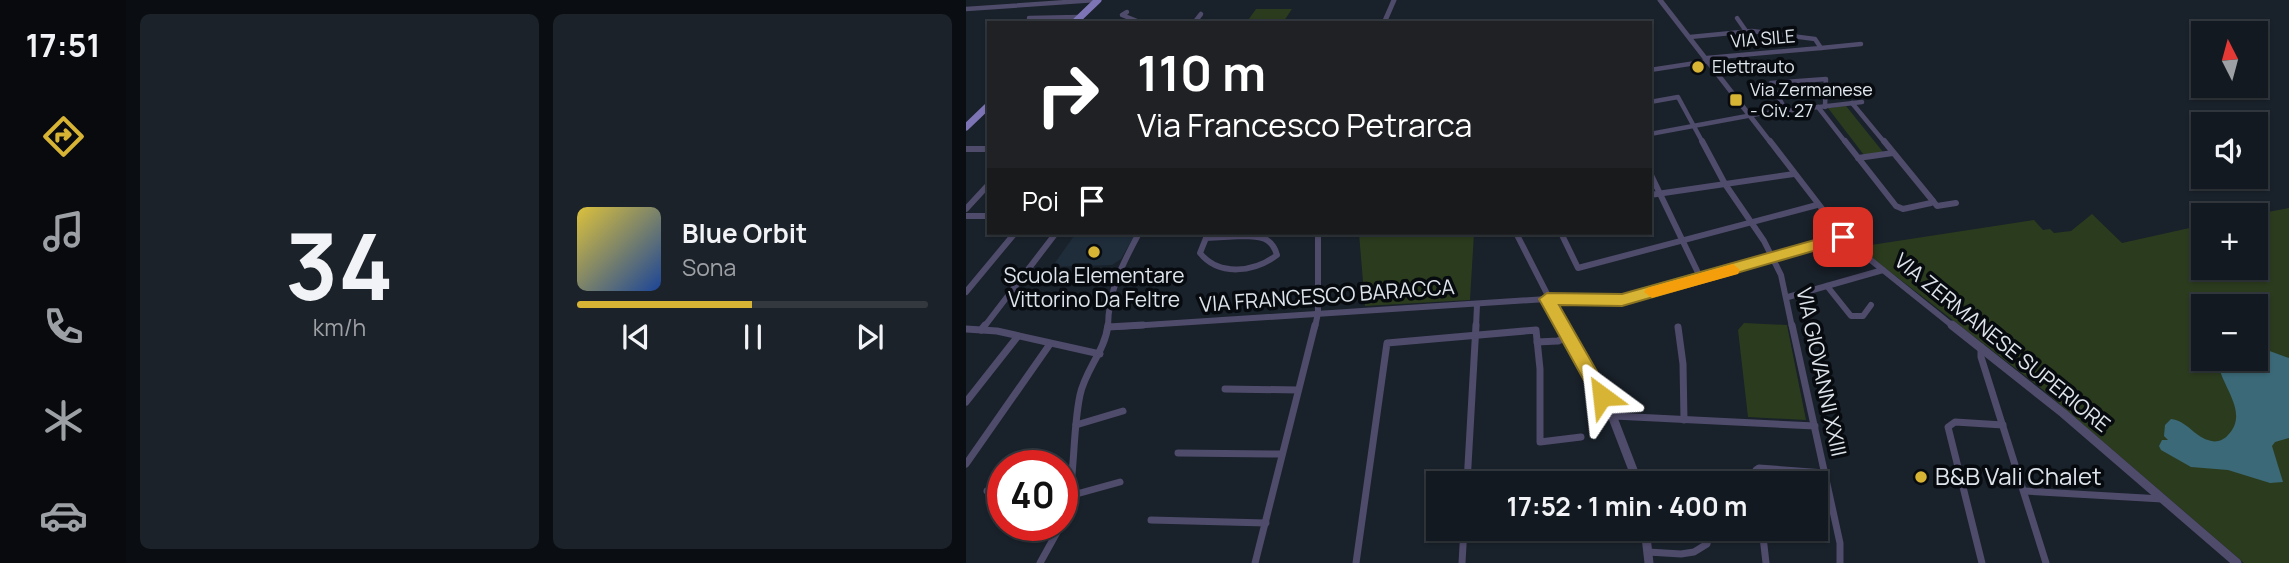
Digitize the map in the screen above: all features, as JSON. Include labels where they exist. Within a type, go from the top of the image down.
[{"type":"main road","points":[[1077,20],[1097,0]]},
{"type":"main road","points":[[966,127],[987,108]]},
{"type":"street","points":[[966,9],[1097,0]]},
{"type":"street","points":[[1385,21],[1394,0]]},
{"type":"street","name":"VIA ZERMANESE SUPERIORE","points":[[1660,0],[1843,237],[1981,347],[2237,563]]},
{"type":"street","points":[[1127,12],[1122,15],[1137,21]]},
{"type":"street","points":[[1195,21],[1200,14]]},
{"type":"street","points":[[1029,18],[1077,20]]},
{"type":"street","name":"VIA SILE","points":[[1737,18],[1746,31]]},
{"type":"street","name":"VIA SILE","points":[[1690,37],[1746,31],[1815,38],[1821,48]]},
{"type":"street","name":"VIA SILE","points":[[1652,70],[1708,59],[1861,44]]},
{"type":"street","points":[[1786,111],[1771,83],[1826,79],[1828,83],[1822,107],[1896,206],[1903,209],[1933,201]]},
{"type":"street","name":"VIA GIOVANNI XXIII","points":[[1652,102],[1678,97],[1725,184],[1774,258],[1788,297],[1825,471]]},
{"type":"street","points":[[1652,134],[1752,116],[1862,102]]},
{"type":"street","points":[[1852,103],[1937,206],[1956,203]]},
{"type":"street","points":[[966,149],[987,149]]},
{"type":"street","points":[[1858,158],[1893,153]]},
{"type":"street","points":[[1652,195],[1794,174]]},
{"type":"street","points":[[1652,177],[1701,279]]},
{"type":"street","points":[[966,209],[987,186]]},
{"type":"street","points":[[1562,235],[1578,268],[1683,238],[1817,205]]},
{"type":"street","points":[[966,216],[987,215]]},
{"type":"street","points":[[966,292],[1013,235]]},
{"type":"street","points":[[981,330],[1054,235]]},
{"type":"street","points":[[1073,450],[1082,385],[1100,354],[1108,327],[1108,310],[1117,275],[1138,235]]},
{"type":"street","points":[[1207,235],[1268,238],[1275,245],[1276,255],[1268,264],[1254,269],[1213,265],[1203,260],[1200,253],[1207,235]]},
{"type":"street","points":[[1255,563],[1318,313],[1318,235]]},
{"type":"street","points":[[1517,235],[1547,299],[1614,416],[1634,471]]},
{"type":"street","points":[[1547,299],[1614,302],[1843,237]]},
{"type":"street","points":[[1788,297],[1883,270]]},
{"type":"street","points":[[1827,286],[1851,316],[1863,316],[1871,305]]},
{"type":"street","name":"VIA FRANCESCO BARACCA","points":[[1108,327],[1547,299]]},
{"type":"street","points":[[1468,471],[1477,304]]},
{"type":"street","points":[[1678,327],[1683,364],[1684,420]]},
{"type":"street","points":[[966,329],[1018,335],[1100,354]]},
{"type":"street","points":[[1356,563],[1387,343],[1536,330],[1540,442],[1581,437]]},
{"type":"street","points":[[966,402],[1018,335]]},
{"type":"street","points":[[1537,342],[1558,341],[1568,336]]},
{"type":"street","points":[[966,464],[1050,344]]},
{"type":"street","points":[[1981,347],[1981,357],[2046,563]]},
{"type":"street","points":[[1225,390],[1297,390]]},
{"type":"street","points":[[1076,425],[1123,411]]},
{"type":"street","points":[[1614,416],[1815,426]]},
{"type":"street","points":[[1982,563],[1948,427],[1955,422],[2003,425]]},
{"type":"street","points":[[1178,453],[1282,454]]},
{"type":"street","points":[[1756,471],[1759,468],[1808,471]]},
{"type":"street","points":[[1078,494],[1120,482]]},
{"type":"street","name":"VIA GIOVANNI XXIII","points":[[1828,486],[1840,543],[1840,563]]},
{"type":"street","points":[[2024,491],[2164,499]]},
{"type":"street","points":[[1151,520],[1266,523]]},
{"type":"street","points":[[1040,563],[1052,541]]},
{"type":"street","points":[[1462,563],[1463,541]]},
{"type":"street","points":[[1647,541],[1649,563]]},
{"type":"street","points":[[1648,552],[1694,552],[1708,541]]},
{"type":"street","points":[[1763,541],[1766,563]]},
{"type":"shaded area","name":"Scuola Elementare Vittorino Da Feltre","points":[[1075,235],[1135,235],[1121,259],[1112,265],[1052,267]]},
{"type":"shaded area","points":[[2268,350],[2289,358],[2289,438],[2275,442],[2272,446],[2283,482],[2270,483],[2228,470],[2191,467],[2161,450],[2159,446],[2162,440],[2168,440],[2164,436],[2165,425],[2171,419],[2211,441],[2221,440],[2228,435],[2236,417],[2232,397],[2220,371],[2268,371]]},
{"type":"green space","points":[[1256,9],[1292,9],[1284,21],[1247,21]]},
{"type":"green space","points":[[1846,106],[1883,152],[1864,155],[1828,108]]},
{"type":"green space","points":[[2289,208],[2289,563],[2244,563],[2042,389],[1858,247],[2034,220],[2043,230],[2050,229],[2054,233],[2071,231],[2092,214],[2122,243],[2191,228],[2191,280],[2268,280],[2268,212]]},
{"type":"green space","points":[[1359,235],[1474,235],[1470,300],[1365,306]]},
{"type":"green space","points":[[1744,323],[1787,325],[1806,420],[1748,417],[1738,330]]},
{"type":"slow traffic","points":[[1652,292],[1733,270]]},
{"type":"place","name":"Elettrauto","points":[[1698,67]]},
{"type":"place","name":"Via Zermanese - Civ. 27","points":[[1736,100]]},
{"type":"place","name":"Scuola Elementare Vittorino Da Feltre","points":[[1094,252]]},
{"type":"place","name":"B&B Vali Chalet","points":[[1921,477]]},
{"type":"route","points":[[1602,396],[1547,299],[1614,302],[1843,237]]}]
